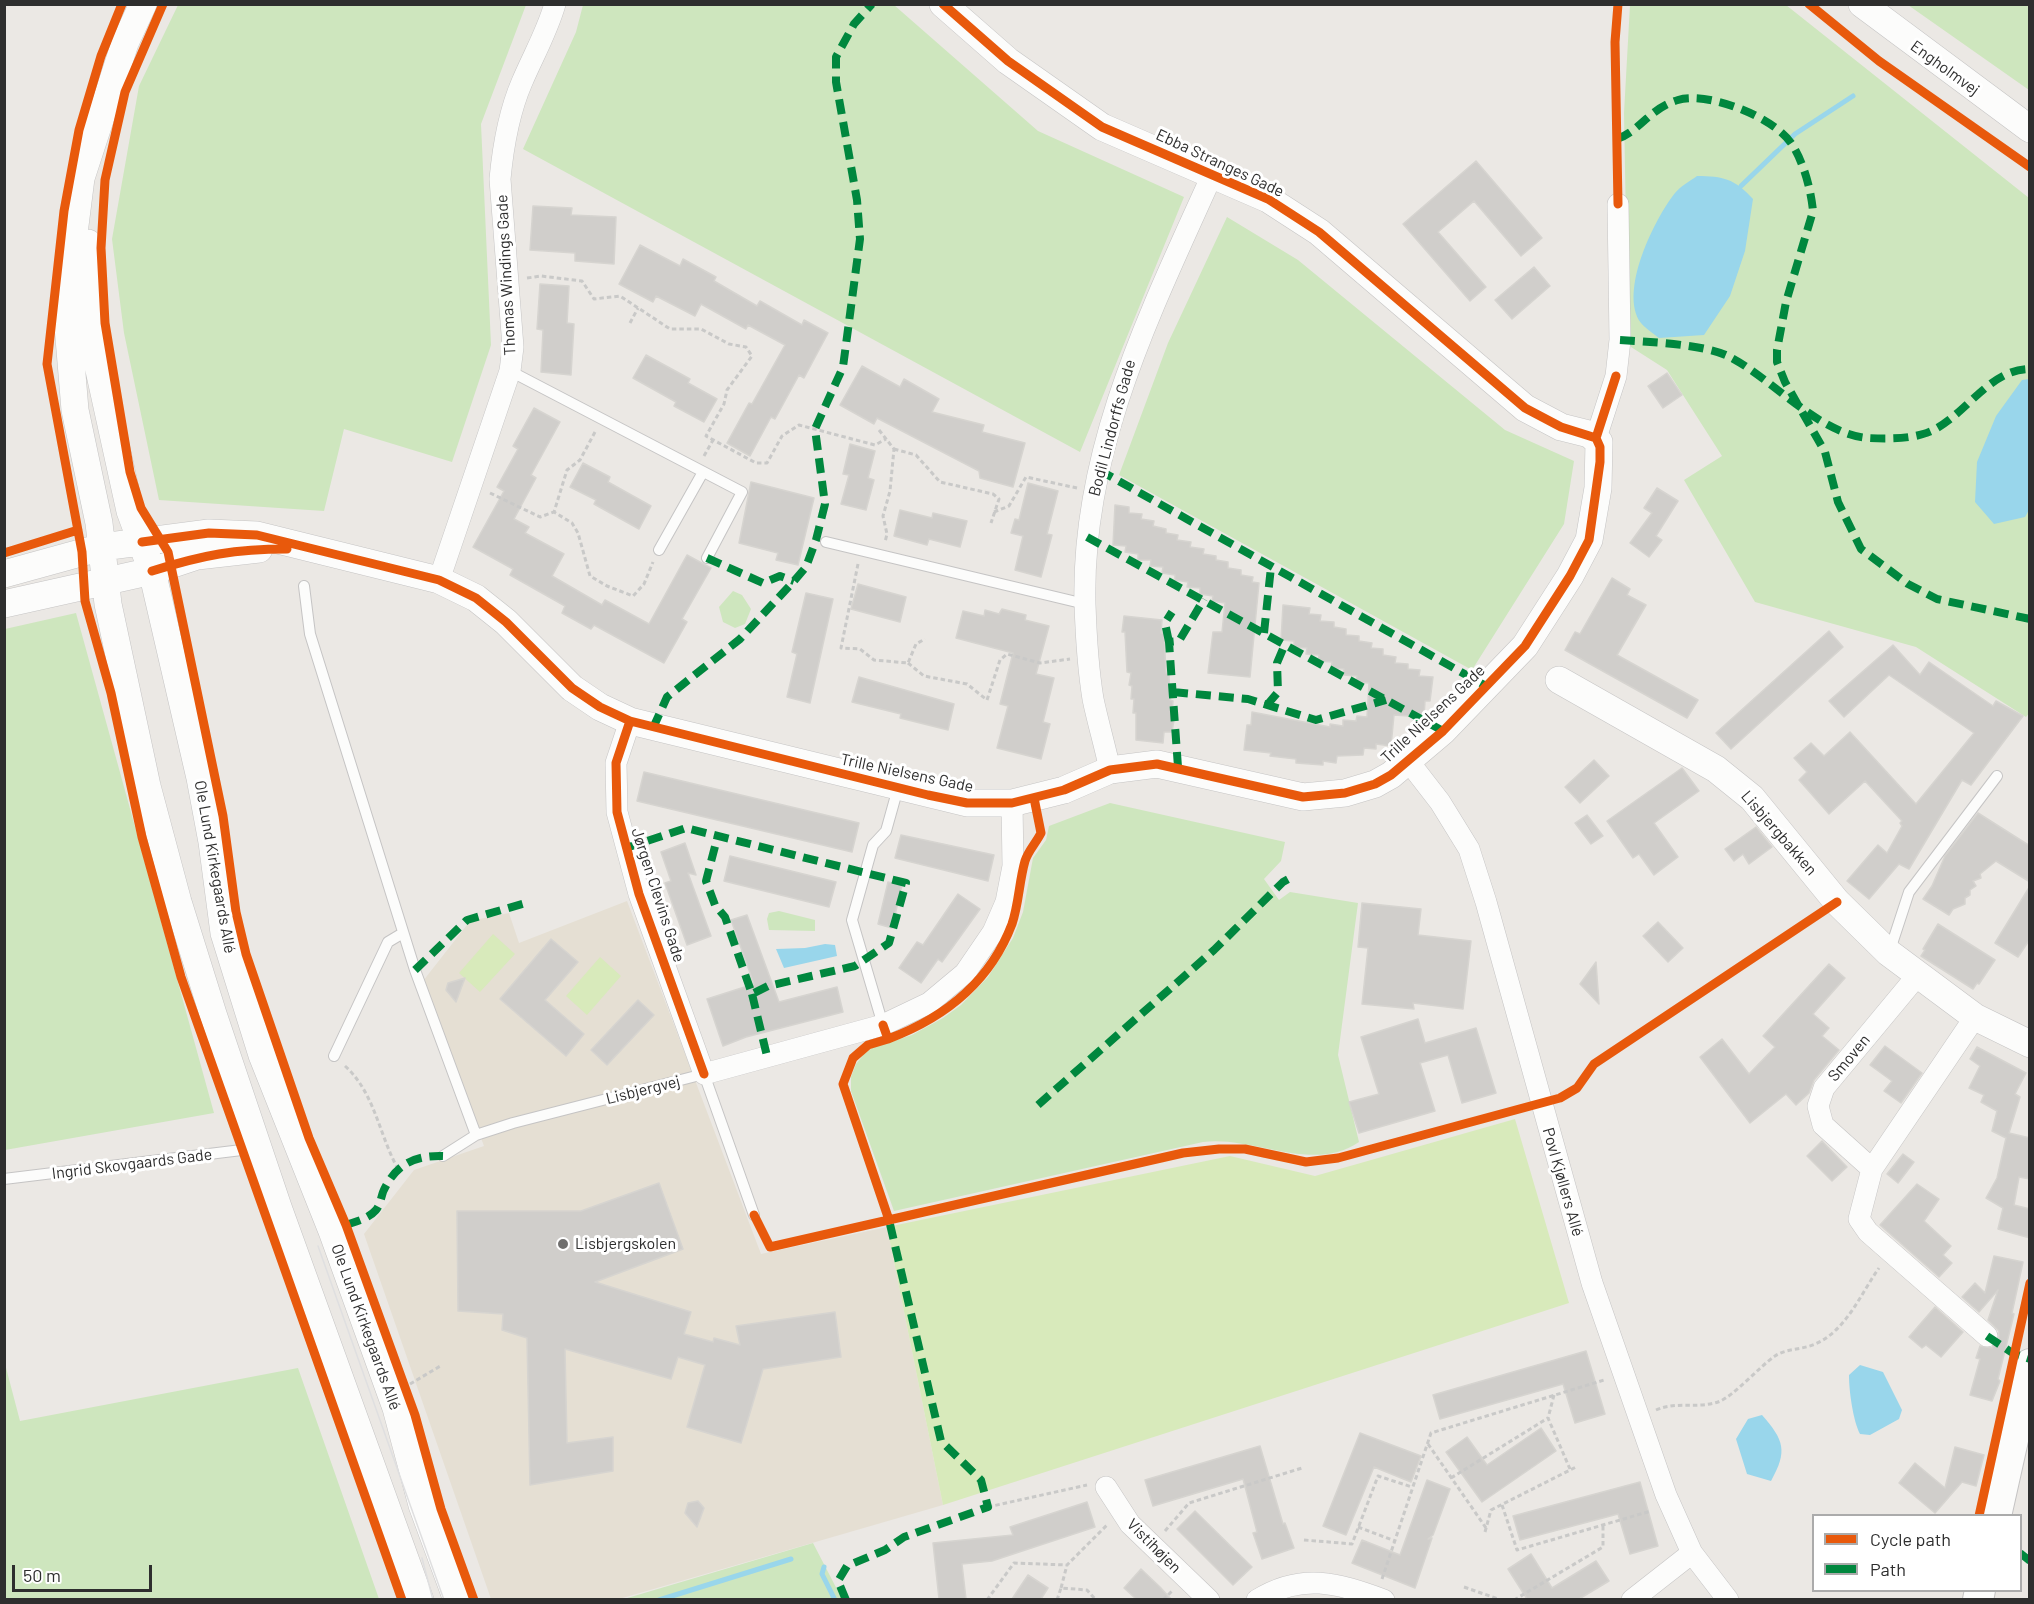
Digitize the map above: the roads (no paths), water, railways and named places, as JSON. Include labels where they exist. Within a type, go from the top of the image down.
[{"type":"main road","points":[[1996,1514],[2030,1364]]},
{"type":"street","name":"Ole Lund Kirkegaards Allé","points":[[143,4],[125,43],[81,178],[72,249],[68,326],[75,410],[102,548],[108,604],[136,737],[178,902],[259,1148],[420,1599]]},
{"type":"street","name":"Thomas Windings Gade","points":[[439,580],[510,371],[513,347],[500,179],[505,146],[521,84],[548,29],[555,4]]},
{"type":"street","name":"Ebba Stranges Gade","points":[[943,4],[1008,61],[1102,127],[1268,199],[1319,232],[1525,408],[1561,427],[1596,438]]},
{"type":"street","name":"Engholmvej","points":[[1862,4],[2030,129]]},
{"type":"street","name":"Ole Lund Kirkegaards Allé","points":[[93,144],[88,241],[92,338],[130,511],[152,571],[200,778],[212,842],[224,933],[262,1055],[332,1231],[396,1408],[422,1505],[457,1599]]},
{"type":"street","name":"Bodil Lindorffs Gade","points":[[1110,770],[1093,698],[1085,604],[1087,537],[1093,491],[1108,432],[1136,344],[1212,173]]},
{"type":"street","name":"Trille Nielsens Gade","points":[[4,574],[102,548],[208,533],[256,535],[305,549],[439,580],[476,598],[506,622],[572,688],[600,707],[630,721],[898,788],[967,803],[1012,803],[1064,790],[1110,770],[1157,764],[1282,794],[1327,796],[1375,784],[1408,762],[1525,646],[1570,576],[1589,540],[1600,462],[1600,447],[1596,438],[1616,376],[1620,340],[1618,204]]},
{"type":"street","name":"Trille Nielsens Gade","points":[[4,604],[152,571],[207,555],[247,549],[305,549]]},
{"type":"street","name":"Lisbjergbakken","points":[[1559,680],[1716,769],[1752,798],[1837,902],[1889,953],[1975,1017],[2030,1044]]},
{"type":"street","name":"Jørgen Clevins Gade","points":[[630,721],[619,749],[615,783],[617,812],[639,894],[704,1074]]},
{"type":"street","name":"Povl Kjøllers Allé","points":[[1408,762],[1440,802],[1469,849],[1486,902],[1592,1283],[1623,1374],[1671,1505],[1692,1553],[1728,1599]]},
{"type":"street","points":[[704,1074],[883,1025],[929,1004],[965,973],[993,932],[1006,902],[1012,866],[1012,803]]},
{"type":"street","name":"Smoven","points":[[1872,1169],[1823,1125],[1818,1106],[1824,1088],[1917,976]]},
{"type":"street","points":[[1975,1017],[1872,1169],[1859,1219],[1868,1232],[1987,1336]]},
{"type":"street","name":"Vistihøjen","points":[[1095,1485],[1130,1524],[1209,1599]]},
{"type":"street","points":[[1632,1599],[1692,1553]]},
{"type":"street","points":[[1257,1599],[1272,1590],[1310,1581],[1355,1589],[1380,1598]]},
{"type":"lane","points":[[510,371],[742,492],[707,558]]},
{"type":"lane","points":[[659,550],[700,470]]},
{"type":"lane","points":[[826,542],[1085,604]]},
{"type":"lane","points":[[304,586],[310,634],[437,1035],[476,1135]]},
{"type":"lane","points":[[1889,953],[1909,892],[1997,776]]},
{"type":"lane","points":[[883,1025],[852,920],[873,845],[886,831],[898,788]]},
{"type":"lane","points":[[334,1056],[388,942],[404,933]]},
{"type":"lane","points":[[704,1074],[754,1215]]},
{"type":"lane","name":"Lisbjergvej","points":[[443,1156],[476,1135],[513,1123],[704,1074]]},
{"type":"lane","name":"Ingrid Skovgaards Gade","points":[[4,1179],[259,1148]]},
{"type":"water","points":[[1697,176],[1728,180],[1753,199],[1745,251],[1730,296],[1704,335],[1659,338],[1641,323],[1635,310],[1636,275],[1649,237],[1667,204],[1677,190]]},
{"type":"water","points":[[2029,379],[2029,510],[2025,517],[1994,524],[1975,502],[1977,462],[1996,416],[2022,380]]},
{"type":"water","points":[[825,944],[835,945],[837,956],[784,968],[776,949],[805,948]]},
{"type":"water","points":[[1860,1365],[1883,1372],[1902,1410],[1899,1419],[1870,1435],[1860,1434],[1851,1397],[1849,1375]]},
{"type":"water","points":[[1762,1415],[1775,1432],[1781,1446],[1780,1462],[1771,1481],[1747,1474],[1736,1439],[1748,1419]]},
{"type":"waterway","points":[[1741,186],[1795,134],[1853,96]]},
{"type":"waterway","points":[[659,1600],[791,1559]]},
{"type":"waterway","points":[[824,1567],[822,1574],[835,1600]]},
{"type":"tram line","points":[[318,1246],[444,1600]]},
{"type":"tram line","points":[[422,1558],[433,1600]]},
{"type":"place","name":"Lisbjergskolen","points":[[563,1244]]}]
